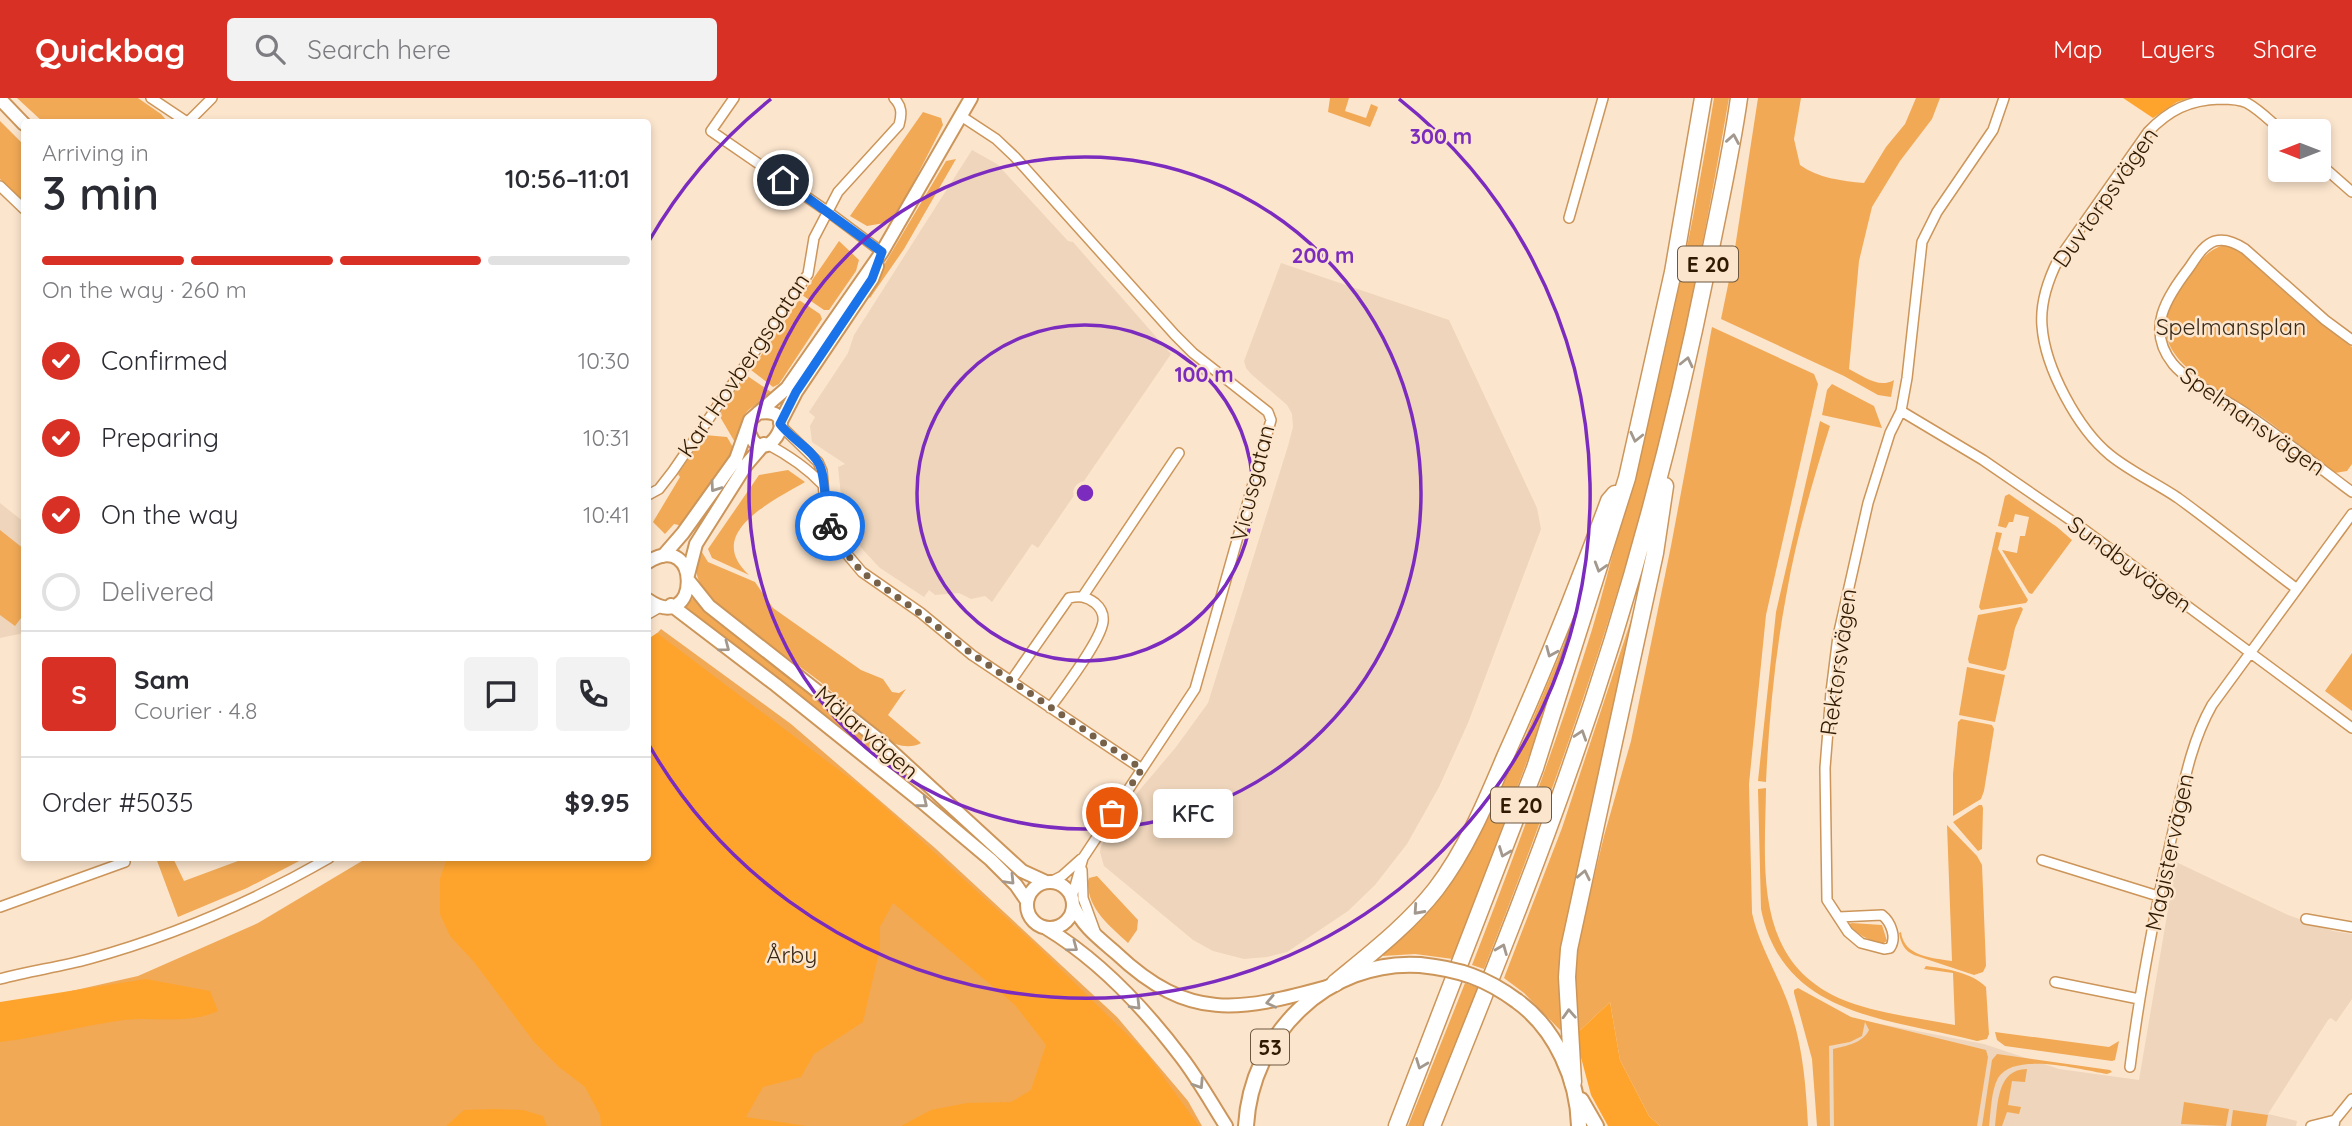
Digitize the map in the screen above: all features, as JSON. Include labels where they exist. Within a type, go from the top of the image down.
[{"type":"highway","name":"E 20","points":[[1397,1126],[1535,768],[1580,634],[1627,478],[1673,272],[1703,98]]},
{"type":"highway","name":"E 20","points":[[1432,1126],[1536,862],[1571,766],[1626,594],[1671,428],[1701,298],[1739,98]]},
{"type":"highway","name":"E 20","points":[[1574,1087],[1567,977],[1569,949],[1655,553],[1671,428]]},
{"type":"highway","name":"E 20","points":[[1331,985],[1413,915],[1438,887],[1461,850],[1527,709],[1568,612],[1609,501],[1627,478]]},
{"type":"main road","name":"Karl Hovbergsgatan","points":[[758,413],[787,388],[882,252],[971,98]]},
{"type":"main road","points":[[0,99],[21,121]]},
{"type":"main road","name":"Karl Hovbergsgatan","points":[[780,425],[796,392],[872,279],[882,252]]},
{"type":"main road","points":[[666,606],[683,598],[696,544],[746,465],[766,444],[779,436],[780,425],[773,414],[758,413],[750,420],[748,428],[754,441],[766,444]]},
{"type":"main road","name":"Karl Hovbergsgatan","points":[[663,556],[683,533],[736,458],[748,428]]},
{"type":"main road","points":[[651,561],[663,556]]},
{"type":"main road","name":"Mälarvägen","points":[[663,556],[677,560],[709,606],[878,739],[1022,871],[1048,882]]},
{"type":"main road","name":"Mälarvägen","points":[[651,601],[666,606],[776,685],[990,860],[1016,885],[1027,901]]},
{"type":"main road","points":[[1226,1126],[1183,1059],[1148,1017],[1098,967],[1032,920],[1027,901],[1035,887],[1048,882],[1065,887],[1083,922],[1129,965],[1159,986],[1192,1000],[1229,1007],[1266,1003],[1331,985]]},
{"type":"main road","points":[[1046,928],[1065,923],[1070,917],[1073,901]]},
{"type":"main road","name":"53","points":[[1246,1126],[1247,1108],[1255,1077],[1273,1040],[1301,1007],[1331,985],[1369,970],[1405,964],[1474,975],[1498,987],[1517,1001],[1545,1028],[1558,1048],[1574,1087],[1596,1126]]},
{"type":"main road","name":"53","points":[[1574,1087],[1579,1126]]},
{"type":"street","points":[[151,98],[183,119]]},
{"type":"street","points":[[191,119],[212,98]]},
{"type":"street","points":[[734,98],[711,131],[882,252]]},
{"type":"street","name":"Karl Hovbergsgatan","points":[[651,493],[659,489],[673,471],[808,274],[812,246],[838,192],[899,125],[902,116],[900,104],[894,98]]},
{"type":"street","points":[[1569,218],[1604,98]]},
{"type":"street","name":"Rektorsvägen","points":[[1839,917],[1882,915],[1893,930],[1893,944],[1884,949],[1861,943],[1848,932],[1827,900],[1825,768],[1838,636],[1868,503],[1890,433],[1901,411],[1922,242],[1937,212],[1993,130],[2004,98]]},
{"type":"street","name":"Duvtorpsvägen","points":[[2268,119],[2244,101],[2231,99],[2190,102],[2161,118],[2148,132],[2058,260],[2043,302],[2042,324],[2052,366],[2078,416],[2095,441],[2111,456],[2176,496],[2297,589]]},
{"type":"street","name":"Vicusgatan","points":[[961,117],[996,139],[1015,157],[1175,335],[1271,416],[1265,447],[1195,689],[1083,858],[1062,876],[1048,882]]},
{"type":"street","points":[[2331,174],[2352,192]]},
{"type":"street","points":[[0,186],[21,206]]},
{"type":"street","name":"Spelmansvägen","points":[[2352,340],[2325,320],[2245,249],[2224,240],[2214,242],[2200,253],[2165,302],[2161,318],[2161,336],[2166,352],[2179,369],[2246,413],[2352,492]]},
{"type":"street","name":"Sundbyvägen","points":[[1901,411],[1983,460],[2082,528],[2352,728]]},
{"type":"street","points":[[780,425],[818,462],[822,471],[827,517],[835,540],[862,572],[1010,681],[1142,769]]},
{"type":"street","points":[[766,444],[799,463],[822,484]]},
{"type":"street","points":[[1083,596],[1179,453]]},
{"type":"street","name":"Magistervägen","points":[[2130,1067],[2138,999],[2158,896],[2193,744],[2212,705],[2352,514]]},
{"type":"street","points":[[1010,681],[1069,598],[1083,596],[1093,601],[1102,610],[1103,625],[1100,633],[1050,708]]},
{"type":"street","points":[[651,613],[666,606]]},
{"type":"street","points":[[1083,858],[1083,898],[1097,935]]},
{"type":"street","name":"Vicusgatan","points":[[1073,901],[1083,858]]},
{"type":"street","points":[[2042,860],[2158,896]]},
{"type":"street","points":[[0,979],[87,960],[197,923],[294,878],[324,861]]},
{"type":"street","points":[[0,907],[125,862]]},
{"type":"street","points":[[2306,919],[2352,927]]},
{"type":"street","points":[[2055,982],[2138,999]]},
{"type":"street","points":[[2311,1126],[2335,1123],[2352,1100]]},
{"type":"shaded area","points":[[972,150],[997,164],[1068,241],[1073,242],[1171,354],[1038,548],[1032,544],[992,602],[985,596],[971,599],[959,593],[935,595],[929,590],[924,597],[880,568],[855,539],[842,505],[838,467],[845,464],[812,442],[810,426],[815,417],[809,412],[848,353],[854,335]]},
{"type":"shaded area","points":[[1281,263],[1449,320],[1537,508],[1541,529],[1468,723],[1439,787],[1407,844],[1375,885],[1348,911],[1287,952],[1244,959],[1213,951],[1193,940],[1104,866],[1100,852],[1101,846],[1138,792],[1208,703],[1288,446],[1293,427],[1292,414],[1287,405],[1251,374],[1244,361]]},
{"type":"shaded area","points":[[0,503],[21,520],[21,634],[0,638]]},
{"type":"shaded area","points":[[2176,862],[2288,915],[2333,931],[2352,934],[2352,999],[2336,1022],[2331,1018],[2328,1020],[2268,1114],[2297,1121],[2296,1126],[1830,1126],[1828,1046],[1850,1042],[1865,1021],[1984,1044],[2059,1069],[2139,1080]]},
{"type":"green space","points":[[17,98],[138,98],[165,119],[40,119]]},
{"type":"green space","points":[[1330,98],[1349,98],[1345,111],[1366,118],[1371,104],[1378,107],[1370,127],[1328,112]]},
{"type":"green space","points":[[1714,98],[1729,98],[1689,312],[1652,471],[1585,692],[1547,804],[1484,969],[1472,965],[1571,694],[1596,617],[1629,497],[1670,327]]},
{"type":"green space","points":[[1758,98],[1801,98],[1794,139],[1800,165],[1822,176],[1864,183],[1886,147],[1905,124],[1916,98],[1940,98],[1932,119],[1900,161],[1872,207],[1859,261],[1849,369],[1877,382],[1894,380],[1891,397],[1878,395],[1844,376],[1721,319],[1733,261]]},
{"type":"green space","points":[[2123,98],[2189,98],[2177,102],[2153,118]]},
{"type":"green space","points":[[923,112],[941,118],[943,125],[890,222],[867,226],[850,216]]},
{"type":"green space","points":[[0,121],[21,142],[21,199],[0,179]]},
{"type":"green space","points":[[956,159],[904,249],[870,298],[866,295],[946,161]]},
{"type":"green space","points":[[839,241],[859,260],[856,271],[829,310],[824,310],[802,295]]},
{"type":"green space","name":"Spelmansplan","points":[[2224,245],[2238,250],[2314,318],[2352,347],[2352,464],[2347,471],[2335,473],[2258,414],[2191,371],[2177,357],[2168,341],[2166,324],[2171,304],[2205,256]]},
{"type":"green space","points":[[799,300],[820,314],[822,319],[779,384],[773,387],[751,370]]},
{"type":"green space","points":[[1712,327],[1814,374],[1818,384],[1766,615],[1749,784],[1752,913],[1798,1038],[1808,1126],[1660,1126],[1649,1116],[1620,1060],[1610,1002],[1575,1035],[1573,1023],[1575,956],[1604,836],[1631,741]]},
{"type":"green space","points":[[746,375],[774,394],[746,412],[736,444],[719,415]]},
{"type":"green space","points":[[1832,384],[1874,406],[1882,428],[1822,415],[1827,390]]},
{"type":"green space","points":[[1820,421],[1830,426],[1791,570],[1776,662],[1766,782],[1758,781],[1776,612]]},
{"type":"green space","points":[[705,435],[727,437],[734,449],[683,526],[674,524],[665,534],[653,522],[680,477],[678,474]]},
{"type":"green space","points":[[788,470],[805,482],[761,509],[738,532],[734,545],[737,560],[749,575],[712,558],[708,549],[759,475]]},
{"type":"green space","points":[[2009,494],[2072,540],[2032,594],[2002,550],[2017,553],[2020,536],[2025,536],[2029,517],[2015,514],[2013,522],[2009,522],[2006,528],[1998,526],[2005,496]]},
{"type":"green space","points":[[0,530],[21,547],[21,618],[15,626],[0,615]]},
{"type":"green space","points":[[1996,532],[2002,533],[1998,549],[2028,600],[2026,603],[1981,610],[1979,607]]},
{"type":"green space","points":[[700,549],[708,562],[755,582],[773,608],[861,670],[883,679],[892,692],[899,693],[906,689],[888,715],[921,743],[913,746],[898,745],[878,734],[816,678],[722,609],[699,581],[697,565]]},
{"type":"green space","points":[[693,598],[722,625],[886,752],[879,760],[683,609]]},
{"type":"green space","points":[[1638,599],[1559,961],[1560,1030],[1524,993],[1504,978],[1562,828]]},
{"type":"green space","points":[[2021,607],[2023,609],[2015,628],[2006,669],[2003,671],[1969,663],[1978,615]]},
{"type":"green space","points":[[1573,623],[1535,740],[1453,959],[1415,954],[1383,956],[1455,878],[1477,839],[1526,735]]},
{"type":"green space","name":"Årby","points":[[661,629],[791,724],[935,848],[1117,1017],[1188,1101],[1202,1126],[0,1126],[0,1007],[138,976],[258,923],[362,861],[651,861],[651,640]]},
{"type":"green space","points":[[657,633],[868,792],[1037,946],[1147,1054],[1199,1126],[901,1126],[931,1110],[967,1103],[1011,1102],[1031,1090],[1046,1045],[1015,1005],[893,903],[880,927],[880,948],[863,1022],[814,1054],[801,1077],[763,1087],[746,1117],[807,1126],[601,1126],[600,1115],[585,1087],[559,1067],[534,1042],[474,962],[450,936],[440,914],[440,879],[446,861],[651,861],[651,637]]},
{"type":"green space","points":[[2352,653],[2352,711],[2325,691]]},
{"type":"green space","points":[[1967,667],[2005,675],[1995,722],[1959,715]]},
{"type":"green space","points":[[1961,719],[1992,725],[1994,729],[1981,799],[1953,816],[1953,774],[1958,722]]},
{"type":"green space","points":[[1766,788],[1766,881],[1770,911],[1779,939],[1794,964],[1816,985],[1846,1001],[1886,1012],[1955,1025],[1953,973],[1924,969],[1926,966],[1933,967],[1966,975],[1986,987],[1987,1039],[1977,1041],[1876,1018],[1816,993],[1792,972],[1773,945],[1761,909],[1758,789]]},
{"type":"green space","points":[[1979,805],[1983,808],[1982,849],[1978,851],[1953,822]]},
{"type":"green space","points":[[1947,825],[1977,856],[1982,865],[1986,966],[1983,972],[1974,975],[1914,955],[1904,947],[1899,933],[1901,932],[1908,947],[1920,955],[1952,961]]},
{"type":"green space","points":[[157,861],[174,861],[184,881],[238,861],[299,861],[247,888],[178,917]]},
{"type":"green space","points":[[1097,876],[1138,920],[1137,930],[1128,943],[1101,916],[1091,900],[1088,881],[1089,878]]},
{"type":"green space","points":[[1849,924],[1882,925],[1887,941],[1882,944],[1864,937]]},
{"type":"green space","points":[[146,979],[210,991],[218,1011],[193,1018],[130,1019],[0,1042],[0,1002]]},
{"type":"green space","points":[[1465,983],[1479,988],[1424,1126],[1408,1126]]},
{"type":"green space","points":[[1798,988],[1851,1017],[1986,1050],[1988,1057],[1977,1126],[1834,1126],[1833,1049],[1863,1038],[1869,1030],[1865,1022],[1862,1036],[1850,1042],[1829,1046],[1830,1126],[1817,1126],[1812,1059],[1794,993]]},
{"type":"green space","points":[[1610,1002],[1620,1060],[1649,1116],[1660,1126],[1608,1126],[1591,1095],[1575,1035]]},
{"type":"green space","points":[[1995,1032],[2109,1047],[2119,1041],[2115,1060],[2112,1061],[2005,1046],[1997,1040]]},
{"type":"green space","points":[[1997,1054],[2112,1072],[2107,1074],[2049,1064],[2019,1065],[2006,1070],[1996,1083],[1989,1126],[1982,1126],[1992,1060]]},
{"type":"green space","points":[[2027,1069],[2025,1082],[2012,1081],[2008,1105],[2021,1107],[2019,1114],[2007,1112],[2002,1126],[1995,1126],[2004,1081],[2017,1071]]},
{"type":"green space","points":[[2184,1102],[2229,1109],[2226,1126],[2181,1124]]},
{"type":"green space","points":[[464,1110],[523,1110],[543,1116],[547,1126],[446,1126]]},
{"type":"green space","points":[[2233,1110],[2268,1115],[2266,1126],[2231,1126]]},
{"type":"way so far","points":[[830,526],[835,540],[862,572],[972,654],[1142,769],[1112,813]]},
{"type":"place","name":"KFC","points":[[1112,813]]},
{"type":"route","points":[[783,180],[882,252],[872,279],[796,392],[780,424],[818,462],[822,471],[830,526]]}]
